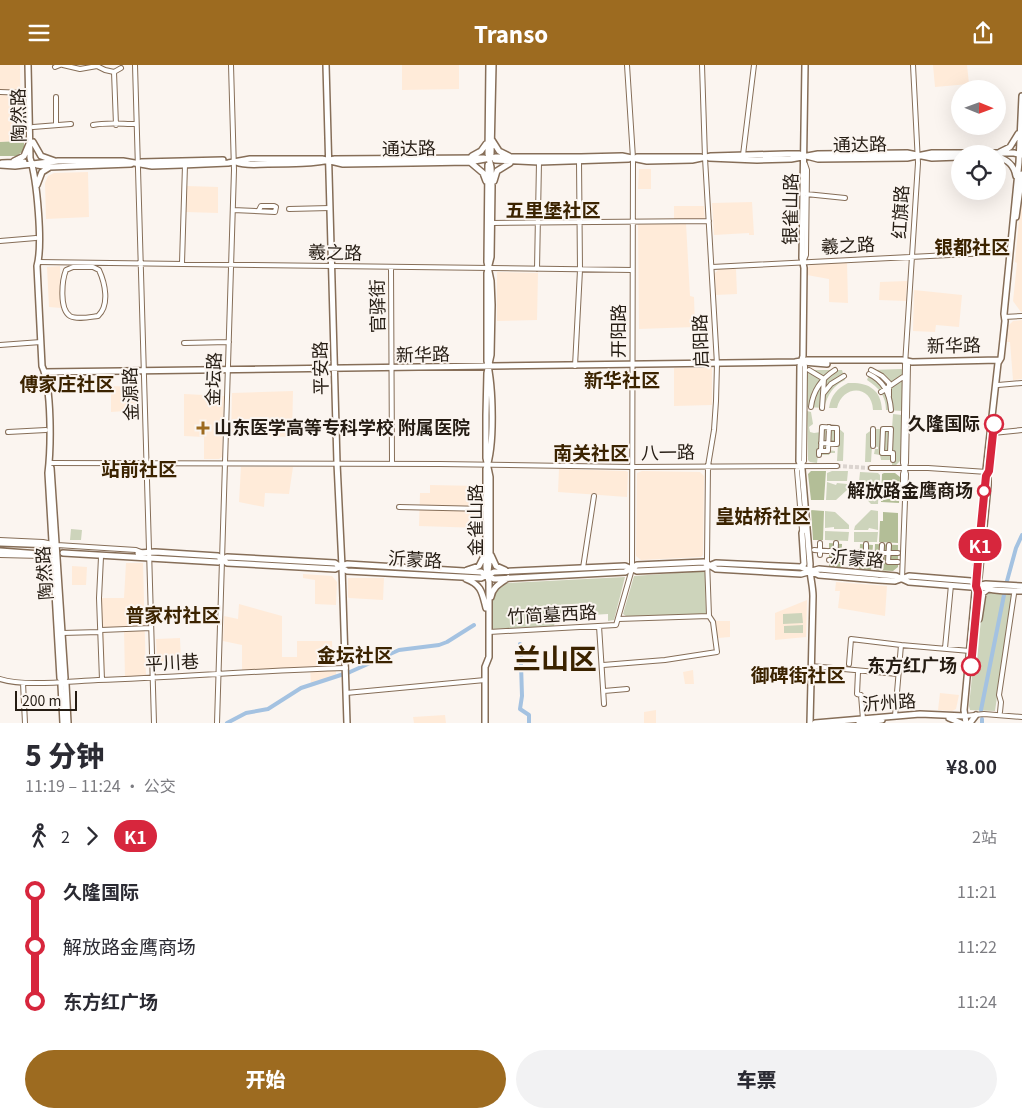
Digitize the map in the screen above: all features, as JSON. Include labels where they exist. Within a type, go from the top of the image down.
[{"type":"main road","name":"陶然路","points":[[29,65],[28,93],[31,170],[38,262],[40,265],[48,411],[48,473],[54,545],[58,554],[65,678],[60,685],[63,723]]},
{"type":"main road","name":"陶然路","points":[[29,65],[33,127],[31,142]]},
{"type":"main road","name":"平安路","points":[[326,65],[334,369],[347,723]]},
{"type":"main road","name":"金雀山路","points":[[489,269],[492,223],[488,167],[490,159],[488,154],[491,65]]},
{"type":"main road","name":"银雀山路","points":[[805,65],[800,465],[810,564],[811,666],[809,723]]},
{"type":"main road","points":[[965,715],[976,586],[975,577],[1004,317],[1006,314],[1016,176],[1021,154],[1022,96]]},
{"type":"main road","points":[[1006,149],[1015,141],[1020,131]]},
{"type":"main road","points":[[490,138],[499,151],[513,160],[497,171],[490,187],[483,173],[468,160],[484,149],[490,138]]},
{"type":"main road","points":[[11,163],[24,156],[31,142],[41,156],[58,161]]},
{"type":"main road","points":[[1010,251],[1022,147]]},
{"type":"main road","name":"通达路","points":[[513,160],[633,158],[648,161],[692,160],[711,156],[799,154],[810,158],[826,159],[907,158],[932,153],[951,154]]},
{"type":"main road","name":"通达路","points":[[1006,155],[1021,154]]},
{"type":"main road","name":"通达路","points":[[705,158],[791,159],[804,156]]},
{"type":"main road","name":"通达路","points":[[917,156],[951,157]]},
{"type":"main road","name":"通达路","points":[[0,164],[32,164],[50,167],[112,165],[137,162],[152,166],[234,162],[287,164],[345,159],[468,160],[484,157],[539,162],[616,161],[633,158]]},
{"type":"main road","points":[[1006,159],[1012,165],[1016,176]]},
{"type":"main road","name":"通达路","points":[[32,164],[58,161],[228,160],[234,162]]},
{"type":"main road","name":"陶然路","points":[[32,164],[36,187],[40,257],[37,266],[42,366],[45,372],[43,379],[47,457],[49,463]]},
{"type":"main road","points":[[36,187],[42,172],[50,167]]},
{"type":"main road","points":[[1013,227],[1018,211],[1022,174]]},
{"type":"main road","name":"金雀山路","points":[[486,723],[489,667],[486,657],[490,477],[486,415],[491,355],[492,305],[491,281],[487,263],[490,187]]},
{"type":"main road","points":[[803,203],[806,194]]},
{"type":"main road","name":"银雀山路","points":[[802,362],[800,356],[803,262]]},
{"type":"main road","name":"新华路","points":[[45,372],[489,368],[802,362],[816,360],[999,360]]},
{"type":"main road","points":[[948,716],[964,723],[967,710],[978,592],[976,586],[979,577],[987,495],[987,473],[989,471],[999,360]]},
{"type":"main road","name":"金雀山路","points":[[488,464],[486,469],[488,552]]},
{"type":"main road","name":"银雀山路","points":[[800,465],[805,528]]},
{"type":"main road","points":[[801,567],[804,562],[805,517]]},
{"type":"main road","points":[[805,528],[812,564],[809,572]]},
{"type":"main road","points":[[0,547],[54,545]]},
{"type":"main road","points":[[0,547],[46,550]]},
{"type":"main road","name":"沂蒙路","points":[[0,547],[58,554],[218,556],[222,559],[227,557],[335,563],[342,567],[347,565],[366,565],[462,574],[481,572],[494,579],[509,575],[583,568],[625,566],[632,569]]},
{"type":"main road","points":[[462,574],[479,566],[488,552],[496,566],[509,575],[492,591],[488,608]]},
{"type":"main road","name":"陶然路","points":[[58,554],[60,677],[66,684],[68,723]]},
{"type":"main road","name":"沂蒙路","points":[[509,575],[625,572],[637,565],[704,562],[716,569],[809,572]]},
{"type":"main road","name":"沂蒙路","points":[[708,565],[716,563],[801,567],[819,575],[895,581],[909,576],[964,580],[971,581],[976,586],[988,589],[1022,586]]},
{"type":"main road","points":[[462,574],[482,589],[488,608]]},
{"type":"main road","name":"沂蒙路","points":[[902,579],[909,582],[971,587],[986,584],[1022,591]]},
{"type":"main road","points":[[975,622],[979,619],[983,593],[988,589]]},
{"type":"main road","name":"金雀山路","points":[[486,723],[485,680],[489,657],[488,608]]},
{"type":"main road","points":[[948,716],[957,712],[962,707],[964,687],[967,682]]},
{"type":"main road","name":"沂州路","points":[[815,723],[965,715]]},
{"type":"main road","points":[[970,723],[980,715]]},
{"type":"main road","name":"沂州路","points":[[861,721],[894,716],[948,716]]},
{"type":"street","points":[[55,67],[61,65],[80,69],[90,65],[114,72],[121,69]]},
{"type":"street","name":"金源路","points":[[135,65],[144,371],[146,555],[151,628],[154,723]]},
{"type":"street","name":"金坛路","points":[[217,723],[233,210],[234,162],[231,65]]},
{"type":"street","name":"开阳路","points":[[616,625],[632,569],[633,158],[627,65]]},
{"type":"street","name":"启阳路","points":[[603,665],[665,660],[717,652],[713,622],[709,616],[708,466],[714,429],[717,363],[705,158],[702,65]]},
{"type":"street","points":[[744,155],[754,65]]},
{"type":"street","name":"红旗路","points":[[902,579],[907,361],[917,156],[913,65]]},
{"type":"street","points":[[114,72],[116,125]]},
{"type":"street","points":[[0,93],[28,93]]},
{"type":"street","points":[[56,97],[56,125]]},
{"type":"street","points":[[93,125],[136,123]]},
{"type":"street","points":[[33,127],[71,124]]},
{"type":"street","points":[[575,366],[580,270],[579,161]]},
{"type":"street","points":[[537,269],[539,162]]},
{"type":"street","points":[[803,262],[806,255],[804,164]]},
{"type":"street","points":[[182,263],[185,165]]},
{"type":"street","points":[[806,194],[844,198]]},
{"type":"street","points":[[289,209],[330,208]]},
{"type":"street","points":[[233,210],[259,210]]},
{"type":"street","points":[[492,223],[709,221]]},
{"type":"street","points":[[0,241],[36,238]]},
{"type":"street","name":"羲之路","points":[[712,267],[1010,251]]},
{"type":"street","name":"羲之路","points":[[38,262],[81,267],[140,263],[182,263],[391,268],[632,270]]},
{"type":"street","points":[[81,267],[93,267],[99,270],[103,279],[105,291],[104,305],[98,316],[72,317],[68,315],[63,306],[62,287],[66,270],[81,267]]},
{"type":"street","name":"官驿街","points":[[391,268],[392,463]]},
{"type":"street","points":[[1004,317],[1022,316]]},
{"type":"street","points":[[0,345],[41,342]]},
{"type":"street","points":[[184,343],[229,342]]},
{"type":"street","points":[[809,370],[824,379]]},
{"type":"street","points":[[811,407],[816,391],[824,379],[834,370]]},
{"type":"street","points":[[889,398],[880,382],[870,372],[882,376],[890,385],[890,410]]},
{"type":"street","points":[[822,396],[844,376]]},
{"type":"street","points":[[881,392],[903,377]]},
{"type":"street","points":[[822,408],[824,379]]},
{"type":"street","points":[[998,385],[1022,383]]},
{"type":"street","points":[[823,384],[830,389]]},
{"type":"street","points":[[821,443],[828,444],[837,444],[837,427],[829,427],[822,427],[820,453],[828,451],[828,444],[829,435],[829,427]]},
{"type":"street","points":[[873,429],[873,446]]},
{"type":"street","points":[[890,453],[891,429],[883,429],[882,453],[890,453],[893,453],[893,460]]},
{"type":"street","points":[[8,431],[46,430]]},
{"type":"street","points":[[993,433],[1022,431]]},
{"type":"street","points":[[821,435],[837,436]]},
{"type":"street","points":[[873,437],[891,437]]},
{"type":"street","points":[[882,446],[890,446]]},
{"type":"street","name":"八一路","points":[[49,463],[392,463],[632,467],[837,466]]},
{"type":"street","points":[[871,468],[987,473]]},
{"type":"street","points":[[583,568],[594,496]]},
{"type":"street","points":[[399,507],[486,509]]},
{"type":"street","points":[[820,543],[820,553]]},
{"type":"street","points":[[835,560],[836,543]]},
{"type":"street","points":[[866,544],[866,561]]},
{"type":"street","points":[[54,545],[136,550],[146,555]]},
{"type":"street","points":[[881,561],[882,545]]},
{"type":"street","points":[[888,562],[889,545]]},
{"type":"street","points":[[814,550],[820,553],[841,551]]},
{"type":"street","points":[[860,552],[898,553]]},
{"type":"street","points":[[58,554],[135,559],[146,555]]},
{"type":"street","points":[[101,557],[99,598],[102,680]]},
{"type":"street","points":[[829,560],[841,560]]},
{"type":"street","points":[[859,561],[898,562]]},
{"type":"street","points":[[945,648],[951,585]]},
{"type":"street","points":[[1000,712],[1001,702],[998,695],[1014,594]]},
{"type":"street","name":"竹简墓西路","points":[[618,619],[709,616]]},
{"type":"street","name":"竹简墓西路","points":[[489,632],[616,625]]},
{"type":"street","points":[[599,626],[604,704]]},
{"type":"street","points":[[62,633],[151,628]]},
{"type":"street","points":[[849,664],[850,639],[970,651]]},
{"type":"street","points":[[894,716],[901,645]]},
{"type":"street","points":[[811,666],[898,674]]},
{"type":"street","name":"平川巷","points":[[0,679],[11,683],[24,683],[152,679],[273,670],[346,672]]},
{"type":"street","points":[[858,672],[857,694],[861,695],[861,721]]},
{"type":"street","points":[[346,693],[485,680]]},
{"type":"street","points":[[24,683],[25,723]]},
{"type":"street","points":[[604,691],[627,689]]},
{"type":"street","name":"沂州路","points":[[965,715],[1022,717]]},
{"type":"street","points":[[340,723],[347,723]]},
{"type":"shaded area","points":[[0,65],[20,65],[21,141],[0,142]]},
{"type":"shaded area","points":[[402,65],[459,65],[459,89],[402,90]]},
{"type":"shaded area","points":[[933,65],[967,65],[969,80],[951,80],[951,86],[935,87]]},
{"type":"shaded area","points":[[639,169],[651,169],[651,189],[638,189]]},
{"type":"shaded area","points":[[88,172],[89,217],[46,219],[45,183],[48,176],[54,173]]},
{"type":"shaded area","points":[[187,186],[218,187],[218,213],[186,212]]},
{"type":"shaded area","points":[[1022,189],[1022,312],[1021,312],[1013,301]]},
{"type":"shaded area","points":[[752,202],[754,235],[749,235],[749,233],[714,235],[712,203]]},
{"type":"shaded area","points":[[674,206],[704,206],[705,221],[674,221]]},
{"type":"shaded area","points":[[686,223],[690,296],[694,297],[695,327],[639,329],[638,224]]},
{"type":"shaded area","points":[[847,262],[848,303],[829,302],[829,279],[807,275],[807,269],[811,264]]},
{"type":"shaded area","points":[[60,266],[61,308],[49,307],[47,267]]},
{"type":"shaded area","points":[[719,269],[736,269],[737,294],[716,295],[715,273]]},
{"type":"shaded area","points":[[497,272],[538,273],[537,320],[497,321]]},
{"type":"shaded area","points":[[907,281],[906,301],[879,300],[880,282]]},
{"type":"shaded area","points":[[914,290],[962,295],[959,327],[936,325],[935,332],[913,331]]},
{"type":"shaded area","points":[[1022,320],[1022,379],[1013,380],[1010,342],[1007,342],[1009,325],[1013,321]]},
{"type":"shaded area","points":[[674,368],[712,368],[712,405],[674,406]]},
{"type":"shaded area","points":[[111,386],[139,387],[139,410],[111,412]]},
{"type":"shaded area","points":[[293,391],[292,437],[231,435],[232,393]]},
{"type":"shaded area","name":"山东医学高等专科学校 附属医院","points":[[184,394],[224,396],[222,457],[219,459],[204,459],[204,437],[184,436]]},
{"type":"shaded area","points":[[241,467],[293,467],[289,494],[265,493],[264,507],[239,502]]},
{"type":"shaded area","points":[[559,469],[626,471],[628,472],[627,497],[558,492]]},
{"type":"shaded area","points":[[642,471],[700,472],[704,476],[703,555],[701,557],[641,560],[636,556],[637,473]]},
{"type":"shaded area","points":[[430,485],[480,486],[480,506],[463,506],[463,510],[481,511],[481,528],[419,526],[420,493],[430,493]]},
{"type":"shaded area","points":[[126,563],[143,563],[146,677],[125,678],[124,630],[104,630],[105,679],[103,679],[101,598],[124,598]]},
{"type":"shaded area","points":[[72,566],[87,567],[86,585],[72,585]]},
{"type":"shaded area","points":[[303,574],[332,576],[337,582],[336,605],[315,604],[315,580],[303,578]]},
{"type":"shaded area","points":[[348,578],[384,578],[383,600],[349,598]]},
{"type":"shaded area","points":[[836,582],[887,586],[885,616],[838,608],[840,591],[835,591]]},
{"type":"shaded area","points":[[807,600],[806,637],[775,640],[775,613]]},
{"type":"shaded area","points":[[239,604],[282,616],[282,657],[297,657],[297,641],[332,641],[333,667],[336,669],[336,675],[311,684],[310,668],[242,671],[242,645],[223,641],[224,616],[238,619]]},
{"type":"shaded area","points":[[715,621],[730,621],[730,637],[718,638]]},
{"type":"shaded area","points":[[180,638],[181,661],[157,662],[156,639]]},
{"type":"shaded area","points":[[693,670],[694,684],[685,684],[683,672]]},
{"type":"shaded area","points":[[940,693],[959,695],[956,709],[952,711],[938,710]]},
{"type":"shaded area","points":[[656,710],[656,723],[644,723],[644,712]]},
{"type":"shaded area","points":[[445,715],[446,723],[414,723],[413,717]]},
{"type":"green space","points":[[21,125],[24,125],[24,150],[17,156],[0,156],[0,142],[21,141]]},
{"type":"green space","points":[[809,370],[842,370],[845,380],[831,391],[824,408],[807,407],[807,375]]},
{"type":"green space","points":[[871,370],[904,370],[902,411],[886,410],[885,401],[881,393],[867,380]]},
{"type":"green space","points":[[848,383],[862,384],[872,388],[879,397],[882,410],[873,410],[868,396],[863,392],[857,391],[851,391],[845,395],[840,400],[837,408],[829,408],[835,393]]},
{"type":"green space","points":[[807,411],[811,412],[813,424],[809,427],[810,432],[821,432],[822,427],[836,426],[844,433],[843,461],[837,461],[838,444],[829,444],[828,450],[835,451],[835,453],[818,455],[817,463],[808,460]]},
{"type":"green space","points":[[893,414],[902,415],[901,460],[896,465],[892,465],[892,460],[881,460],[880,455],[874,454],[875,449],[878,449],[878,447],[872,446],[871,462],[865,462],[866,434],[873,429],[892,429]]},
{"type":"green space","points":[[811,471],[826,471],[824,500],[811,500],[808,474]]},
{"type":"green space","points":[[832,471],[848,471],[847,481],[827,481],[827,473]]},
{"type":"green space","points":[[860,472],[878,473],[880,475],[880,483],[859,482]]},
{"type":"green space","points":[[895,473],[900,477],[899,503],[881,502],[882,474]]},
{"type":"green space","points":[[827,482],[836,485],[837,483],[847,484],[847,490],[836,500],[826,500]]},
{"type":"green space","points":[[859,484],[879,485],[878,504],[871,504],[859,491]]},
{"type":"green space","points":[[811,510],[824,511],[823,540],[813,540]]},
{"type":"green space","points":[[871,510],[878,511],[878,530],[869,528],[868,530],[854,530],[855,526]]},
{"type":"green space","points":[[825,511],[835,512],[849,525],[849,529],[825,528]]},
{"type":"green space","points":[[883,512],[898,513],[898,543],[879,542],[880,521],[883,521]]},
{"type":"green space","points":[[71,529],[82,530],[81,540],[70,540]]},
{"type":"green space","points":[[825,531],[849,532],[848,541],[825,540]]},
{"type":"green space","points":[[854,532],[878,532],[877,542],[854,542]]},
{"type":"green space","points":[[829,543],[842,544],[841,567],[829,567]]},
{"type":"green space","points":[[860,544],[873,545],[871,570],[859,569]]},
{"type":"green space","points":[[875,544],[898,545],[898,567],[893,571],[874,570]]},
{"type":"green space","points":[[704,571],[706,614],[629,618],[623,614],[634,576]]},
{"type":"green space","points":[[625,577],[614,620],[608,621],[608,614],[556,617],[554,626],[493,629],[492,608],[494,597],[497,591],[507,583]]},
{"type":"green space","name":"东方红广场","points":[[989,592],[1012,594],[995,711],[970,710],[977,627],[980,623],[984,596]]},
{"type":"green space","points":[[802,613],[803,623],[783,624],[783,614]]},
{"type":"green space","points":[[803,625],[803,633],[784,633],[784,626]]},
{"type":"waterway","points":[[1007,581],[1016,548],[1022,535]]},
{"type":"waterway","points":[[981,710],[1004,595]]},
{"type":"waterway","points":[[227,723],[246,713],[268,709],[301,688],[350,672],[399,650],[439,645],[447,642],[474,625]]},
{"type":"waterway","points":[[520,644],[521,656]]},
{"type":"waterway","points":[[521,664],[522,696],[520,709],[529,715],[529,723]]},
{"type":"tunnel","points":[[837,466],[871,468]]},
{"type":"tunnel","points":[[46,549],[63,550]]},
{"type":"bus line","name":"K1","points":[[971,666],[978,592],[976,586],[983,502],[986,476],[989,471],[994,424]]},
{"type":"place","name":"久隆国际","points":[[994,424]]},
{"type":"place","name":"山东医学高等专科学校 附属医院","points":[[203,428]]},
{"type":"place","name":"解放路金鹰商场","points":[[984,491]]},
{"type":"place","name":"东方红广场","points":[[971,666]]},
{"type":"district","name":"五里堡社区","points":[[553,210]]},
{"type":"district","name":"银都社区","points":[[972,247]]},
{"type":"district","name":"新华社区","points":[[622,380]]},
{"type":"district","name":"傅家庄社区","points":[[67,384]]},
{"type":"district","name":"南关社区","points":[[591,453]]},
{"type":"district","name":"站前社区","points":[[139,469]]},
{"type":"district","name":"皇姑桥社区","points":[[763,516]]},
{"type":"district","name":"普家村社区","points":[[173,615]]},
{"type":"district","name":"金坛社区","points":[[355,655]]},
{"type":"district","name":"兰山区","points":[[555,659]]},
{"type":"district","name":"御碑街社区","points":[[798,675]]}]
